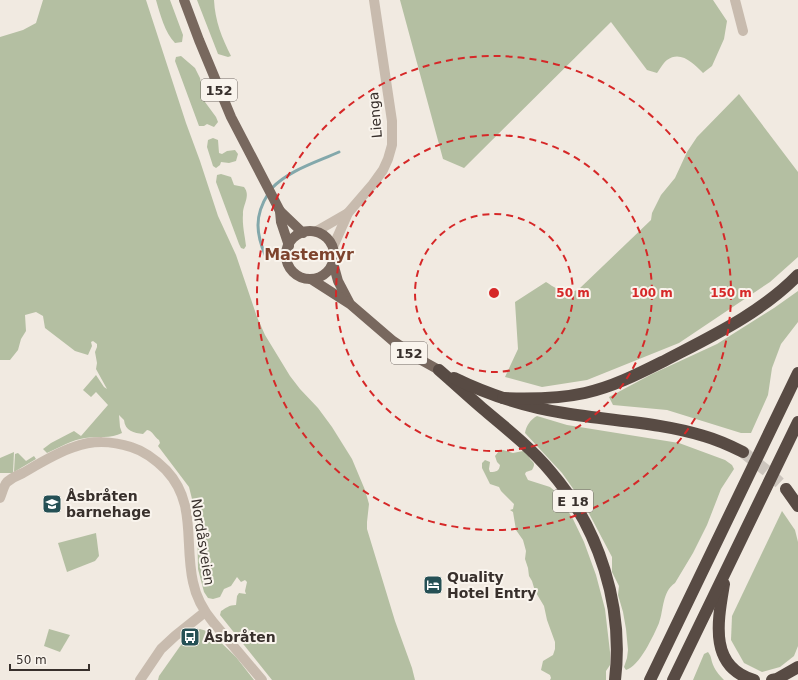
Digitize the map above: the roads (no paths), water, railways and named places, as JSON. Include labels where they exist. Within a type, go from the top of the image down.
[{"type":"highway","points":[[503,398],[561,398],[608,386],[644,371],[706,340],[740,320],[766,302],[798,275]]},
{"type":"highway","points":[[439,370],[467,385],[534,407],[562,413],[684,430],[724,442],[743,452]]},
{"type":"highway","name":"E 18","points":[[439,370],[531,451],[551,472],[570,496],[582,517],[600,557],[609,589],[617,636],[617,664],[615,680]]},
{"type":"highway","points":[[650,680],[798,373]]},
{"type":"highway","points":[[673,680],[798,422]]},
{"type":"highway","points":[[786,489],[798,506]]},
{"type":"highway","points":[[726,573],[718,625],[720,645],[724,656],[731,667],[741,675],[754,680]]},
{"type":"highway","points":[[772,680],[777,679],[798,667]]},
{"type":"highway","points":[[793,680],[798,672]]},
{"type":"main road","name":"152","points":[[184,0],[218,88],[261,177],[280,211],[303,232]]},
{"type":"main road","name":"152","points":[[280,211],[281,222],[289,246],[287,260],[292,270],[302,277],[311,279],[350,304],[392,341],[439,370]]},
{"type":"main road","points":[[289,246],[292,240],[303,232],[314,232],[324,236],[332,247]]},
{"type":"main road","name":"152","points":[[332,247],[334,255],[333,263],[338,281],[350,304]]},
{"type":"main road","points":[[311,279],[317,278],[326,272],[333,263]]},
{"type":"street","name":"Lienga","points":[[332,247],[348,213],[380,174],[388,159],[392,145],[392,121],[374,0]]},
{"type":"street","points":[[735,0],[743,31]]},
{"type":"street","name":"Lienga","points":[[314,232],[348,213]]},
{"type":"street","name":"Nordåsveien","points":[[0,498],[3,482],[61,452],[76,446],[103,442],[126,446],[150,456],[168,472],[176,482],[186,507],[193,582],[200,602],[205,612],[262,680]]},
{"type":"street","points":[[140,680],[165,646],[205,612]]},
{"type":"waterway","points":[[271,189],[278,182],[295,172],[339,152]]},
{"type":"waterway","points":[[266,257],[260,241],[258,225],[260,210],[268,194]]},
{"type":"tunnel","points":[[743,452],[767,471],[786,489]]},
{"type":"place","name":"Åsbråten barnehage","points":[[52,504]]},
{"type":"place","name":"Quality Hotel Entry","points":[[433,585]]},
{"type":"place","name":"Åsbråten","points":[[190,637]]},
{"type":"district","name":"Mastemyr","points":[[309,254]]}]
